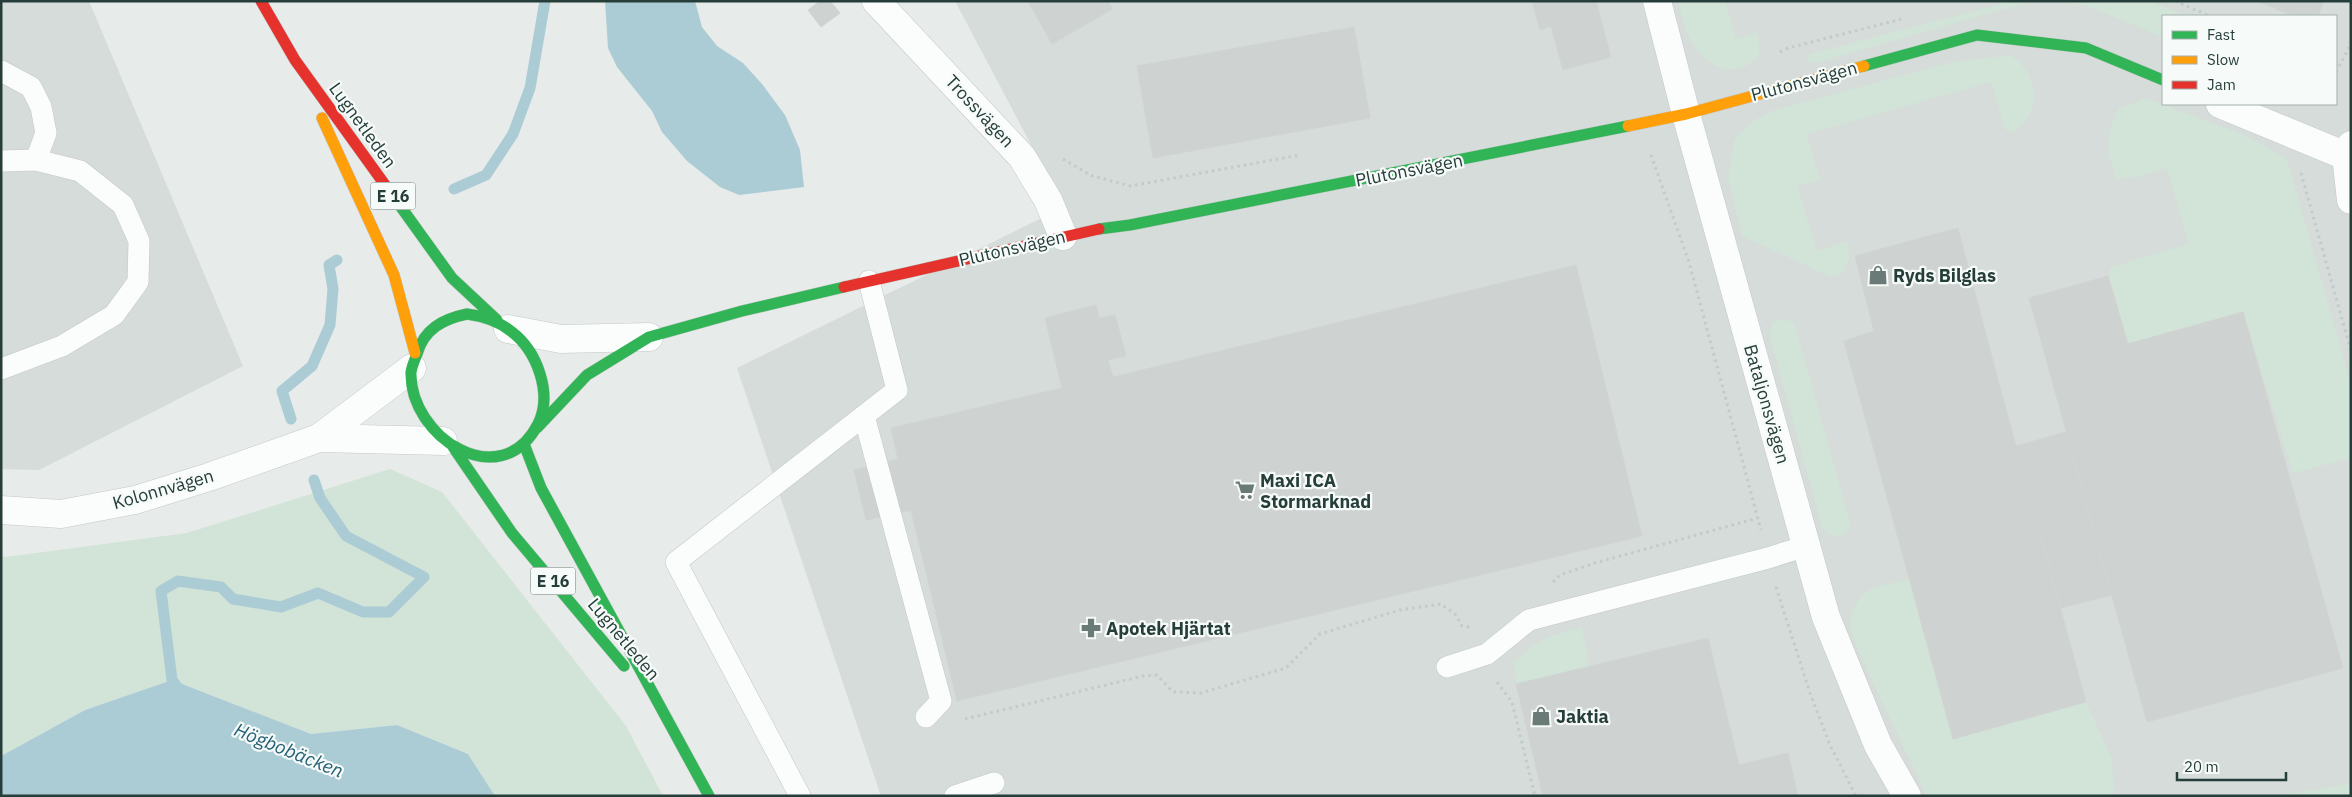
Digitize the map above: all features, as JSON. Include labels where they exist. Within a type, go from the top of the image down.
[{"type":"main road","name":"Lugnetleden","points":[[261,1],[295,60],[394,275],[413,360]]},
{"type":"main road","name":"Plutonsvägen","points":[[537,428],[587,375],[649,337],[742,311],[1063,236],[1130,226],[1686,114],[1977,34],[2086,48],[2162,80]]},
{"type":"main road","name":"Lugnetleden","points":[[295,60],[452,278],[504,326]]},
{"type":"main road","points":[[413,360],[426,334],[447,319],[466,314],[504,326]]},
{"type":"main road","name":"E 16","points":[[413,360],[411,386],[417,406],[448,444],[463,453],[488,459],[506,455],[524,444],[537,428],[544,408],[544,394],[538,369],[527,348],[504,326]]},
{"type":"main road","name":"Lugnetleden","points":[[448,444],[512,533],[661,710]]},
{"type":"main road","name":"Lugnetleden","points":[[524,444],[541,488],[709,796]]},
{"type":"street","name":"Trossvägen","points":[[876,1],[1022,157],[1048,200],[1063,236]]},
{"type":"street","name":"Bataljonsvägen","points":[[1657,1],[1686,114],[1826,617],[1878,744],[1907,796]]},
{"type":"street","points":[[2222,105],[2307,140],[2348,151],[2351,200]]},
{"type":"street","name":"Plutonsvägen","points":[[504,326],[561,339],[649,337]]},
{"type":"street","name":"Kolonnvägen","points":[[1,510],[61,514],[135,500],[209,477],[319,438],[413,360]]},
{"type":"street","name":"Kolonnvägen","points":[[319,438],[448,444]]},
{"type":"lane","points":[[1,71],[31,88],[41,107],[46,132],[36,160]]},
{"type":"lane","points":[[1,161],[36,160],[80,171],[123,206],[139,241],[138,282],[114,315],[62,346],[1,369]]},
{"type":"lane","points":[[800,796],[676,562],[897,390],[869,282]]},
{"type":"lane","points":[[864,416],[941,701],[926,717]]},
{"type":"lane","points":[[1447,667],[1487,654],[1529,620],[1768,558],[1806,546]]},
{"type":"lane","points":[[955,796],[994,784]]},
{"type":"path","points":[[2175,1],[2208,15]]},
{"type":"path","points":[[1788,48],[1903,18]]},
{"type":"path","points":[[2337,69],[2351,44]]},
{"type":"path","points":[[1644,123],[1652,157],[1700,299],[1768,558],[1810,693],[1830,745],[1856,796]]},
{"type":"path","points":[[2307,140],[2296,162],[2304,178],[2351,351]]},
{"type":"path","points":[[1060,158],[1090,175],[1130,186],[1304,154]]},
{"type":"path","points":[[926,717],[931,727],[1143,676],[1157,675],[1174,692],[1201,693],[1286,668],[1320,634],[1400,610],[1441,604],[1456,615],[1462,626],[1472,627]]},
{"type":"shaded area","points":[[1,1],[89,1],[243,366],[39,470],[1,469]]},
{"type":"shaded area","points":[[955,1],[2351,1],[2351,796],[881,796],[737,368],[1064,207]]},
{"type":"green space","points":[[1678,1],[1725,1],[1736,39],[1757,33],[1760,55],[1751,63],[1734,69],[1725,69],[1709,61],[1701,55],[1688,36]]},
{"type":"green space","points":[[2011,1],[2033,1],[1812,64],[1806,59],[1810,54]]},
{"type":"green space","points":[[2046,1],[2150,1],[2184,15],[2162,15],[2162,37],[2085,5]]},
{"type":"green space","points":[[2009,55],[2019,62],[2027,72],[2032,82],[2034,94],[2029,116],[2022,125],[2011,133],[2005,129],[1991,82],[1807,134],[1820,181],[1797,185],[1817,251],[1848,241],[1849,258],[1843,273],[1831,277],[1742,236],[1728,177],[1734,140],[1753,121],[1775,110],[1952,62]]},
{"type":"green space","points":[[2146,98],[2247,136],[2287,159],[2351,384],[2351,458],[2293,473],[2243,312],[2128,344],[2108,276],[2111,267],[2189,244],[2167,168],[2136,177],[2116,179],[2110,159],[2108,143],[2111,127],[2119,108]]},
{"type":"green space","points":[[1782,319],[1793,322],[1796,329],[1851,526],[1844,535],[1832,536],[1822,527],[1770,337],[1770,329],[1774,322]]},
{"type":"green space","points":[[390,469],[442,492],[626,726],[663,796],[495,796],[468,754],[397,725],[311,734],[172,680],[85,710],[1,756],[1,556],[6,557],[187,533]]},
{"type":"green space","points":[[1910,579],[1953,739],[2086,702],[2112,759],[2114,796],[1927,796],[1864,664],[1850,630],[1852,612],[1862,594],[1875,587]]},
{"type":"green space","points":[[1582,627],[1589,667],[1516,684],[1514,662],[1523,654],[1545,639]]},
{"type":"green space","points":[[2351,784],[2351,796],[2271,796]]},
{"type":"water","points":[[605,1],[695,1],[702,27],[717,46],[743,63],[762,84],[785,115],[800,150],[804,187],[739,195],[720,187],[687,161],[662,132],[652,111],[617,67],[608,48]]},
{"type":"water","points":[[172,680],[311,734],[397,725],[468,754],[495,796],[1,796],[1,756],[85,710]]},
{"type":"building","points":[[820,1],[830,1],[840,13],[821,27],[808,10]]},
{"type":"building","points":[[1028,1],[1108,1],[1112,9],[1052,44]]},
{"type":"building","points":[[1532,1],[1596,1],[1611,57],[1563,70],[1551,26],[1540,30]]},
{"type":"building","points":[[2257,1],[2324,1],[2318,15],[2291,15]]},
{"type":"building","points":[[1354,27],[1370,118],[1153,158],[1137,66]]},
{"type":"building","points":[[1958,228],[1998,380],[1865,417],[1844,341],[1874,331],[1855,256]]},
{"type":"building","name":"Maxi ICA Stormarknad","points":[[1576,265],[1642,536],[957,701],[911,510],[866,520],[854,470],[898,459],[891,428],[1062,388],[1045,318],[1096,305],[1099,318],[1115,315],[1126,356],[1108,360],[1113,377]]},
{"type":"building","points":[[2108,276],[2128,344],[2048,366],[2029,298]]},
{"type":"building","points":[[2243,312],[2343,668],[2147,722],[2048,366]]},
{"type":"building","points":[[1998,380],[2086,702],[1953,739],[1865,417]]},
{"type":"building","points":[[2066,432],[2111,595],[2061,608],[2016,446]]},
{"type":"building","points":[[1708,638],[1739,765],[1788,753],[1798,796],[1543,796],[1516,684]]},
{"type":"waterway","name":"Högbobäcken","points":[[454,189],[486,175],[513,134],[530,88],[545,1]]},
{"type":"waterway","name":"Högbobäcken","points":[[291,419],[282,391],[312,366],[330,325],[333,289],[329,265],[337,260]]},
{"type":"waterway","name":"Högbobäcken","points":[[180,691],[172,680],[161,591],[178,581],[221,587],[233,599],[281,607],[318,593],[363,612],[389,612],[424,577],[346,536],[320,498],[314,480]]},
{"type":"traffic: fast","points":[[1864,66],[1977,35],[2086,48],[2162,80]]},
{"type":"traffic: fast","points":[[1099,229],[1130,225],[1628,126]]},
{"type":"traffic: fast","points":[[388,189],[452,278],[497,320]]},
{"type":"traffic: fast","points":[[537,428],[587,375],[649,337],[742,311],[844,287]]},
{"type":"traffic: fast","points":[[467,314],[491,320],[512,332],[529,350],[540,374],[544,400],[538,424],[522,445],[502,455],[481,456],[460,449],[441,436],[425,418],[414,396],[411,372],[424,338],[442,322],[467,314]]},
{"type":"traffic: fast","points":[[524,444],[541,488],[709,796]]},
{"type":"traffic: fast","points":[[453,447],[512,533],[624,666]]},
{"type":"traffic: slow","points":[[1628,126],[1686,114],[1864,66]]},
{"type":"traffic: slow","points":[[322,118],[394,275],[415,353]]},
{"type":"traffic: jam","points":[[261,1],[295,60],[388,189]]},
{"type":"traffic: jam","points":[[844,287],[1099,229]]},
{"type":"place","name":"Ryds Bilglas","points":[[1878,275]]},
{"type":"place","name":"Maxi ICA Stormarknad","points":[[1245,490]]},
{"type":"place","name":"Apotek Hjärtat","points":[[1091,628]]},
{"type":"place","name":"Jaktia","points":[[1541,716]]}]
